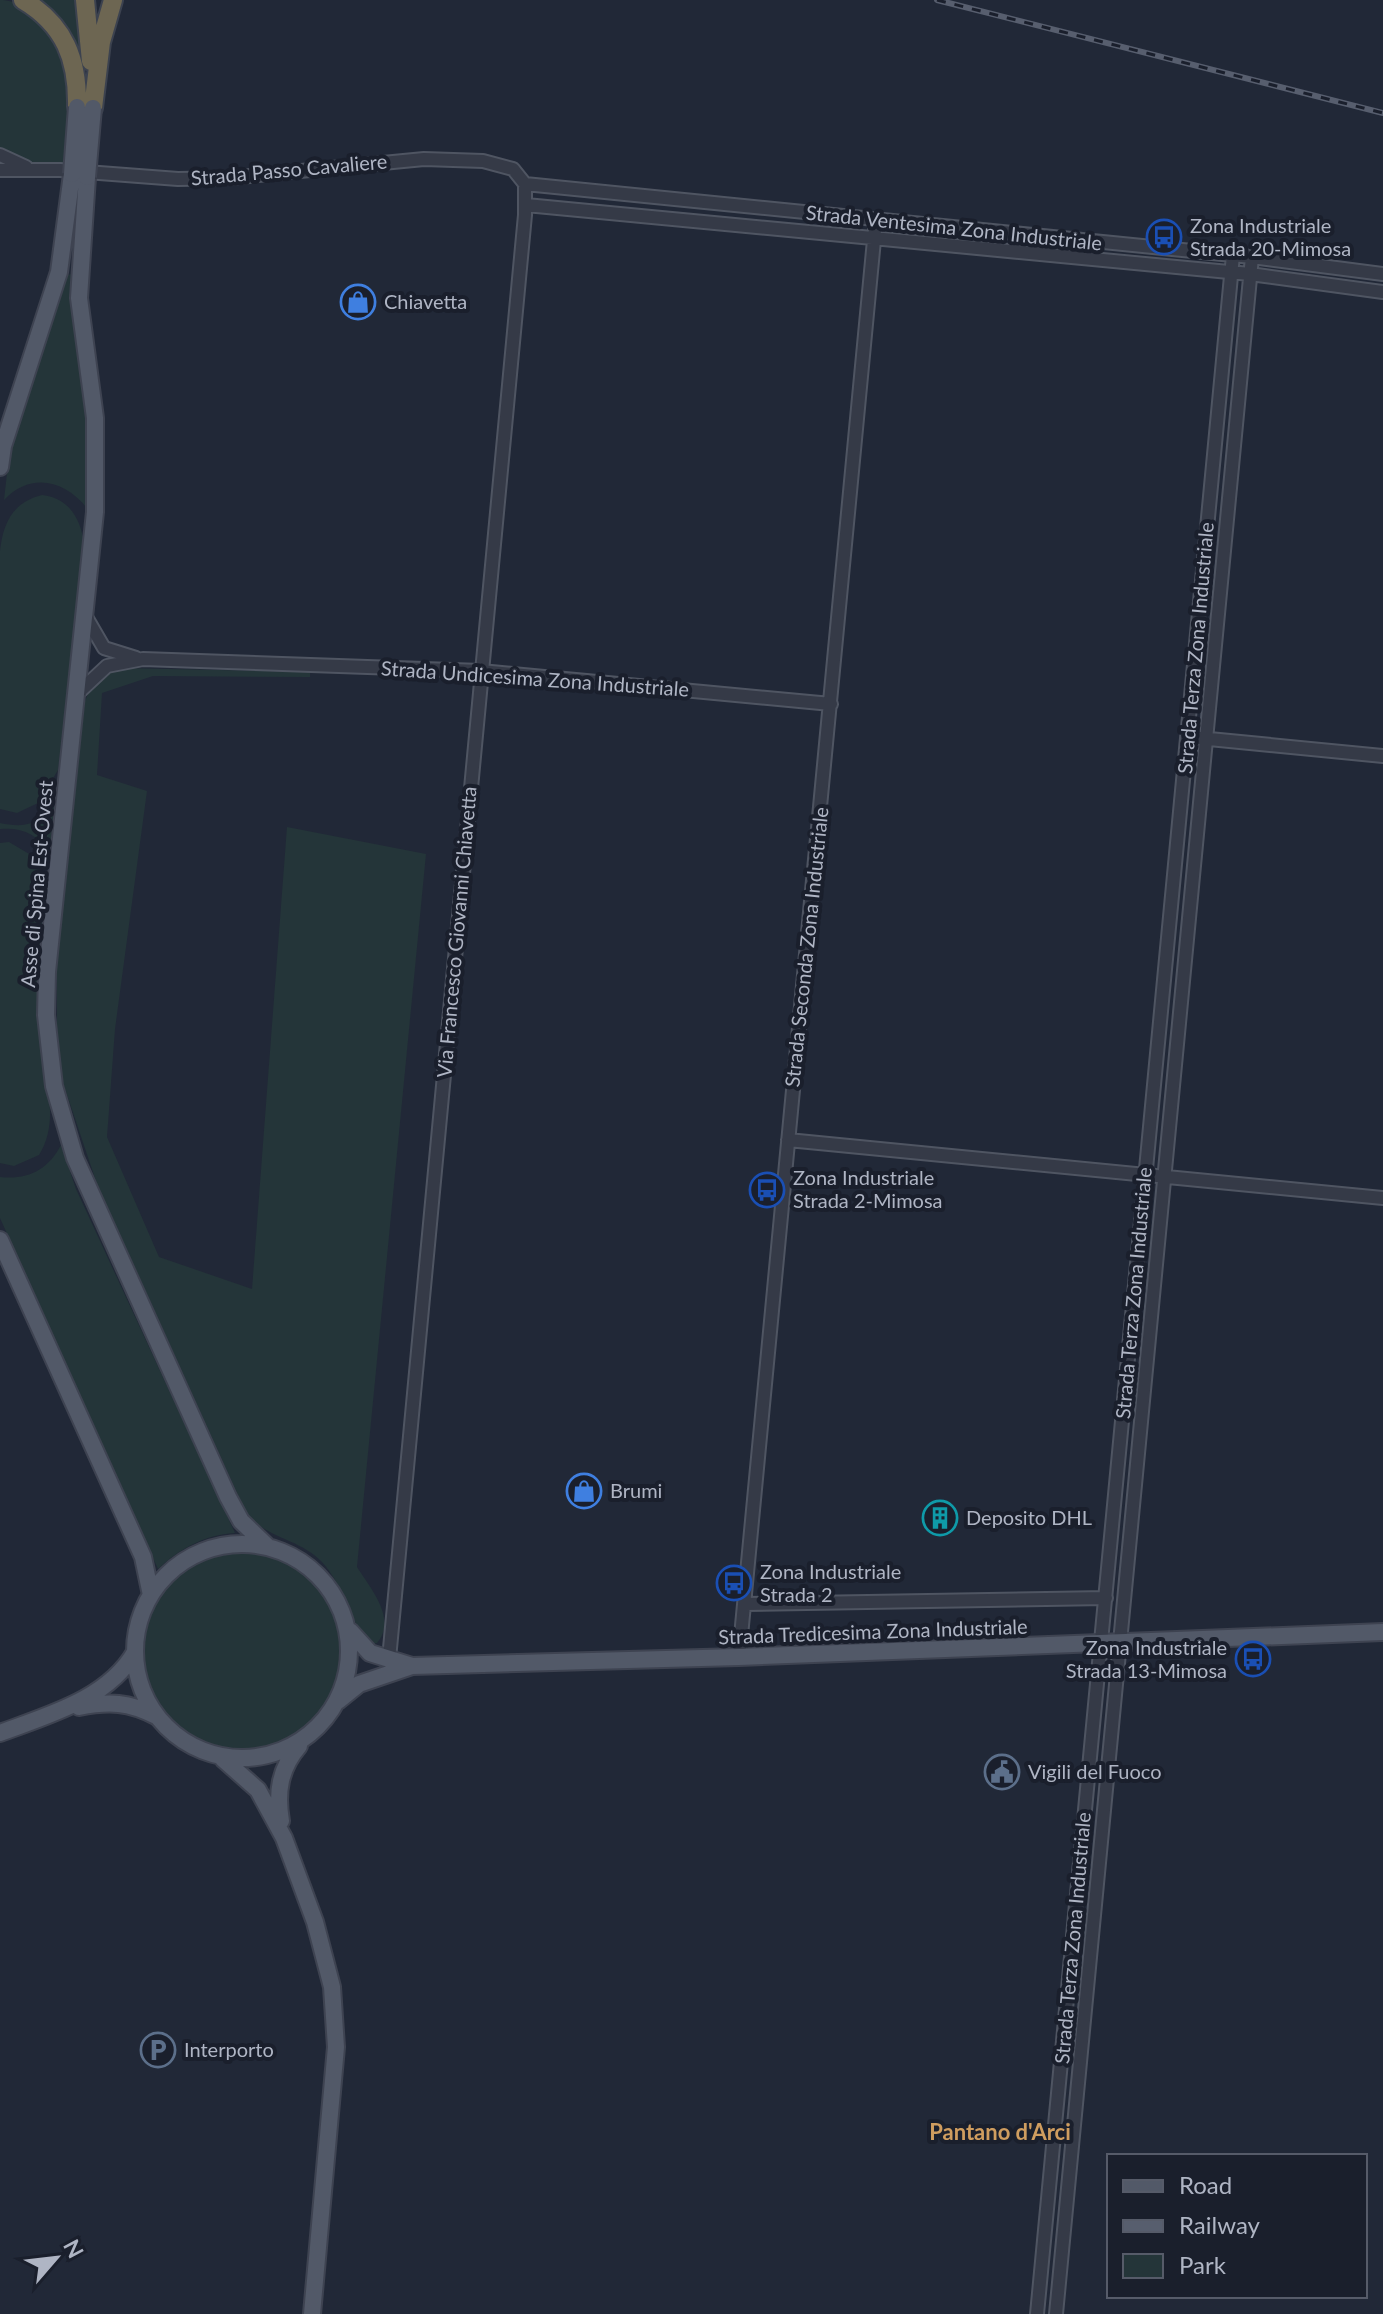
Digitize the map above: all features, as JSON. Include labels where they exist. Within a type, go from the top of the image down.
[{"type":"highway","points":[[23,0],[52,22],[72,54],[85,107]]},
{"type":"highway","points":[[85,0],[85,107]]},
{"type":"highway","points":[[85,107],[113,0]]},
{"type":"main road","points":[[0,467],[3,446],[59,272],[80,176],[85,107]]},
{"type":"main road","name":"Asse di Spina Est-Ovest","points":[[80,176],[79,298],[98,460],[47,972],[49,1051],[54,1086],[79,1168],[228,1497],[241,1521],[268,1547]]},
{"type":"main road","points":[[0,1240],[143,1557],[151,1595]]},
{"type":"main road","points":[[158,1717],[141,1686],[135,1652],[138,1627],[151,1595],[173,1570],[201,1552],[234,1544],[268,1547],[291,1556],[318,1576],[338,1603],[346,1626],[349,1660],[338,1701]]},
{"type":"main road","points":[[346,1626],[370,1653],[412,1666]]},
{"type":"main road","name":"Strada Tredicesima Zona Industriale","points":[[412,1666],[739,1657],[1383,1632]]},
{"type":"main road","points":[[0,1733],[94,1693],[118,1675],[135,1652]]},
{"type":"main road","points":[[312,2314],[336,2047],[332,1987],[319,1935],[284,1838],[277,1800],[280,1778],[291,1755],[324,1721],[338,1701],[359,1684],[412,1666]]},
{"type":"main road","points":[[59,1710],[111,1701],[137,1706],[158,1717],[188,1744],[217,1756],[249,1779],[284,1838]]},
{"type":"main road","points":[[217,1756],[243,1759],[268,1756],[306,1738]]},
{"type":"street","points":[[0,155],[18,165],[45,171]]},
{"type":"street","name":"Strada Passo Cavaliere","points":[[45,171],[178,179],[229,178],[395,161],[483,161],[513,169],[525,184]]},
{"type":"street","points":[[0,170],[45,171]]},
{"type":"street","name":"Via Francesco Giovanni Chiavetta","points":[[389,1659],[526,205],[525,184]]},
{"type":"street","name":"Strada Ventesima Zona Industriale","points":[[525,184],[1233,255],[1383,274]]},
{"type":"street","name":"Strada Ventesima Zona Industriale","points":[[526,205],[1231,272],[1383,292]]},
{"type":"street","name":"Strada Seconda Zona Industriale","points":[[739,1657],[876,219]]},
{"type":"street","points":[[1072,256],[1073,239]]},
{"type":"street","points":[[1150,264],[1152,247]]},
{"type":"street","name":"Strada Terza Zona Industriale","points":[[1037,2314],[1233,255]]},
{"type":"street","name":"Strada Terza Zona Industriale","points":[[1056,2314],[1252,257]]},
{"type":"street","points":[[1227,323],[1245,325]]},
{"type":"street","points":[[1218,425],[1235,427]]},
{"type":"street","points":[[84,610],[91,632],[104,648],[143,659]]},
{"type":"street","points":[[75,697],[107,666],[143,659]]},
{"type":"street","name":"Strada Undicesima Zona Industriale","points":[[143,659],[481,671],[831,704]]},
{"type":"street","points":[[1194,678],[1211,680]]},
{"type":"street","points":[[1188,737],[1383,756]]},
{"type":"street","points":[[1164,977],[1182,980]]},
{"type":"street","points":[[788,1140],[1383,1198]]},
{"type":"street","points":[[1118,1480],[1136,1484]]},
{"type":"street","points":[[744,1604],[1106,1598]]},
{"type":"street","points":[[1061,2064],[1079,2067]]},
{"type":"green space","points":[[0,0],[16,3],[28,12],[50,36],[59,53],[68,87],[63,164],[29,163],[0,148]]},
{"type":"green space","points":[[41,0],[81,0],[81,51],[63,22]]},
{"type":"green space","points":[[71,274],[88,421],[87,508],[68,491],[47,483],[25,486],[4,500],[10,447],[68,275]]},
{"type":"green space","points":[[42,495],[60,500],[72,511],[84,544],[58,770],[38,803],[17,813],[0,809],[0,551],[11,515],[24,503]]},
{"type":"green space","points":[[119,668],[310,672],[310,677],[153,676],[102,693],[97,775],[147,791],[115,1029],[107,1137],[159,1257],[252,1289],[287,827],[426,854],[357,1567],[375,1594],[383,1614],[383,1634],[377,1643],[370,1644],[363,1635],[330,1571],[322,1562],[247,1515],[97,1184],[63,1083],[57,1051],[57,959],[85,701],[98,680]]},
{"type":"green space","points":[[54,806],[50,852],[28,833],[0,829],[0,823],[23,825],[36,821]]},
{"type":"green space","points":[[9,842],[36,858],[44,895],[38,1017],[50,1106],[50,1123],[39,1155],[14,1166],[0,1163],[0,843]]},
{"type":"green space","points":[[61,1145],[76,1189],[235,1533],[194,1544],[158,1569],[0,1218],[0,1177],[20,1177],[36,1172],[50,1161]]},
{"type":"green space","points":[[242,1551],[280,1559],[312,1580],[333,1612],[341,1650],[333,1688],[312,1720],[280,1741],[242,1749],[204,1741],[172,1720],[151,1688],[143,1650],[151,1612],[172,1580],[204,1559]]},
{"type":"railway","points":[[937,0],[1383,113]]},
{"type":"place","name":"Zona Industriale Strada 20-Mimosa","points":[[1164,237]]},
{"type":"place","name":"Chiavetta","points":[[358,302]]},
{"type":"place","name":"Zona Industriale Strada 2-Mimosa","points":[[767,1190]]},
{"type":"place","name":"Brumi","points":[[584,1491]]},
{"type":"place","name":"Deposito DHL","points":[[940,1518]]},
{"type":"place","name":"Zona Industriale Strada 2","points":[[734,1583]]},
{"type":"place","name":"Zona Industriale Strada 13-Mimosa","points":[[1253,1659]]},
{"type":"place","name":"Vigili del Fuoco","points":[[1002,1772]]},
{"type":"place","name":"Interporto","points":[[158,2050]]},
{"type":"district","name":"Pantano d'Arci","points":[[1000,2132]]}]
